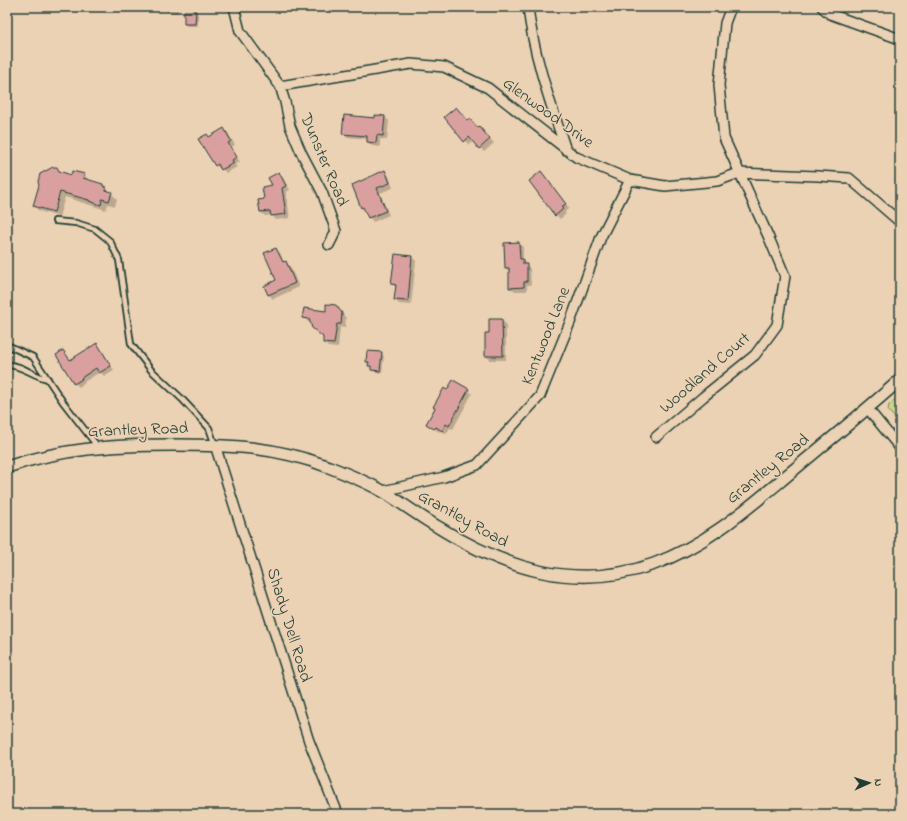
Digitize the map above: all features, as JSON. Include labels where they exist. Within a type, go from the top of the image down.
[{"type":"street","points":[[234,7],[240,31],[280,86]]},
{"type":"street","points":[[528,7],[529,20],[542,72],[566,150]]},
{"type":"street","name":"Woodland Court","points":[[656,437],[755,355],[777,325],[785,276],[724,138],[719,85],[725,23],[731,7]]},
{"type":"street","points":[[822,7],[830,14],[900,39]]},
{"type":"street","name":"Glenwood Drive","points":[[280,86],[411,64],[444,67],[488,88],[576,157],[630,180],[665,186],[717,181],[739,173],[849,178],[900,222]]},
{"type":"street","name":"Dunster Road","points":[[280,86],[290,126],[301,152],[322,192],[336,231],[329,245]]},
{"type":"street","name":"Kentwood Lane","points":[[383,491],[444,477],[477,465],[540,396],[571,320],[601,236],[630,180]]},
{"type":"street","name":"Grantley Road","points":[[7,467],[42,457],[98,447],[137,445],[237,445],[269,449],[304,458],[332,468],[383,491],[438,528],[478,550],[508,563],[552,575],[603,575],[623,572],[654,564],[688,549],[711,535],[868,409],[900,380]]},
{"type":"street","points":[[868,409],[900,448]]},
{"type":"street","name":"Shady Dell Road","points":[[215,445],[309,741],[338,814]]},
{"type":"lane","points":[[55,221],[76,223],[94,230],[110,241],[118,260],[131,344],[151,370],[182,399],[209,428],[215,445]]},
{"type":"lane","points":[[7,345],[33,357],[75,418],[98,447]]},
{"type":"lane","points":[[7,365],[14,365],[40,378],[48,379]]},
{"type":"green space","points":[[900,395],[900,424],[888,410],[889,405]]},
{"type":"building","points":[[184,11],[196,11],[195,24],[184,24]]},
{"type":"building","points":[[456,107],[467,120],[469,118],[478,128],[479,126],[490,139],[479,149],[469,137],[464,142],[444,117]]},
{"type":"building","points":[[344,115],[375,118],[375,115],[385,116],[383,136],[377,135],[376,143],[367,142],[367,136],[342,134]]},
{"type":"building","points":[[224,128],[231,141],[228,143],[237,157],[232,160],[234,163],[221,170],[218,164],[215,166],[198,139],[207,134],[209,137]]},
{"type":"building","points":[[53,167],[57,167],[59,171],[71,175],[72,171],[85,174],[83,178],[103,184],[103,186],[106,187],[105,190],[112,192],[109,201],[102,199],[101,205],[60,192],[54,212],[33,206],[39,185],[38,182],[40,174]]},
{"type":"building","points":[[385,170],[390,183],[377,188],[386,211],[368,218],[363,207],[361,208],[352,185]]},
{"type":"building","points":[[541,171],[566,204],[561,207],[563,209],[555,216],[529,181]]},
{"type":"building","points":[[279,172],[286,186],[282,188],[286,214],[271,216],[270,211],[260,212],[258,200],[264,199],[262,187],[272,185],[268,178]]},
{"type":"building","points":[[519,242],[520,259],[523,259],[523,264],[527,264],[527,282],[524,282],[524,287],[509,288],[509,268],[505,268],[504,243]]},
{"type":"building","points":[[276,248],[283,262],[286,261],[295,283],[268,295],[264,286],[276,280],[264,253]]},
{"type":"building","points":[[395,254],[412,256],[408,301],[394,300],[396,285],[391,284]]},
{"type":"building","points":[[326,304],[336,305],[342,313],[341,324],[337,324],[334,344],[323,343],[323,337],[312,328],[309,319],[302,318],[304,308],[326,311]]},
{"type":"building","points":[[489,319],[502,319],[503,356],[485,356],[485,333],[489,333]]},
{"type":"building","points":[[97,343],[111,366],[99,373],[96,368],[74,384],[56,355],[63,350],[70,360]]},
{"type":"building","points":[[367,351],[382,352],[380,371],[371,370],[371,366],[368,366],[369,362],[366,362]]},
{"type":"building","points":[[453,380],[469,389],[449,426],[446,424],[442,431],[436,427],[434,429],[426,424],[435,408],[433,407],[444,388],[447,390]]}]
